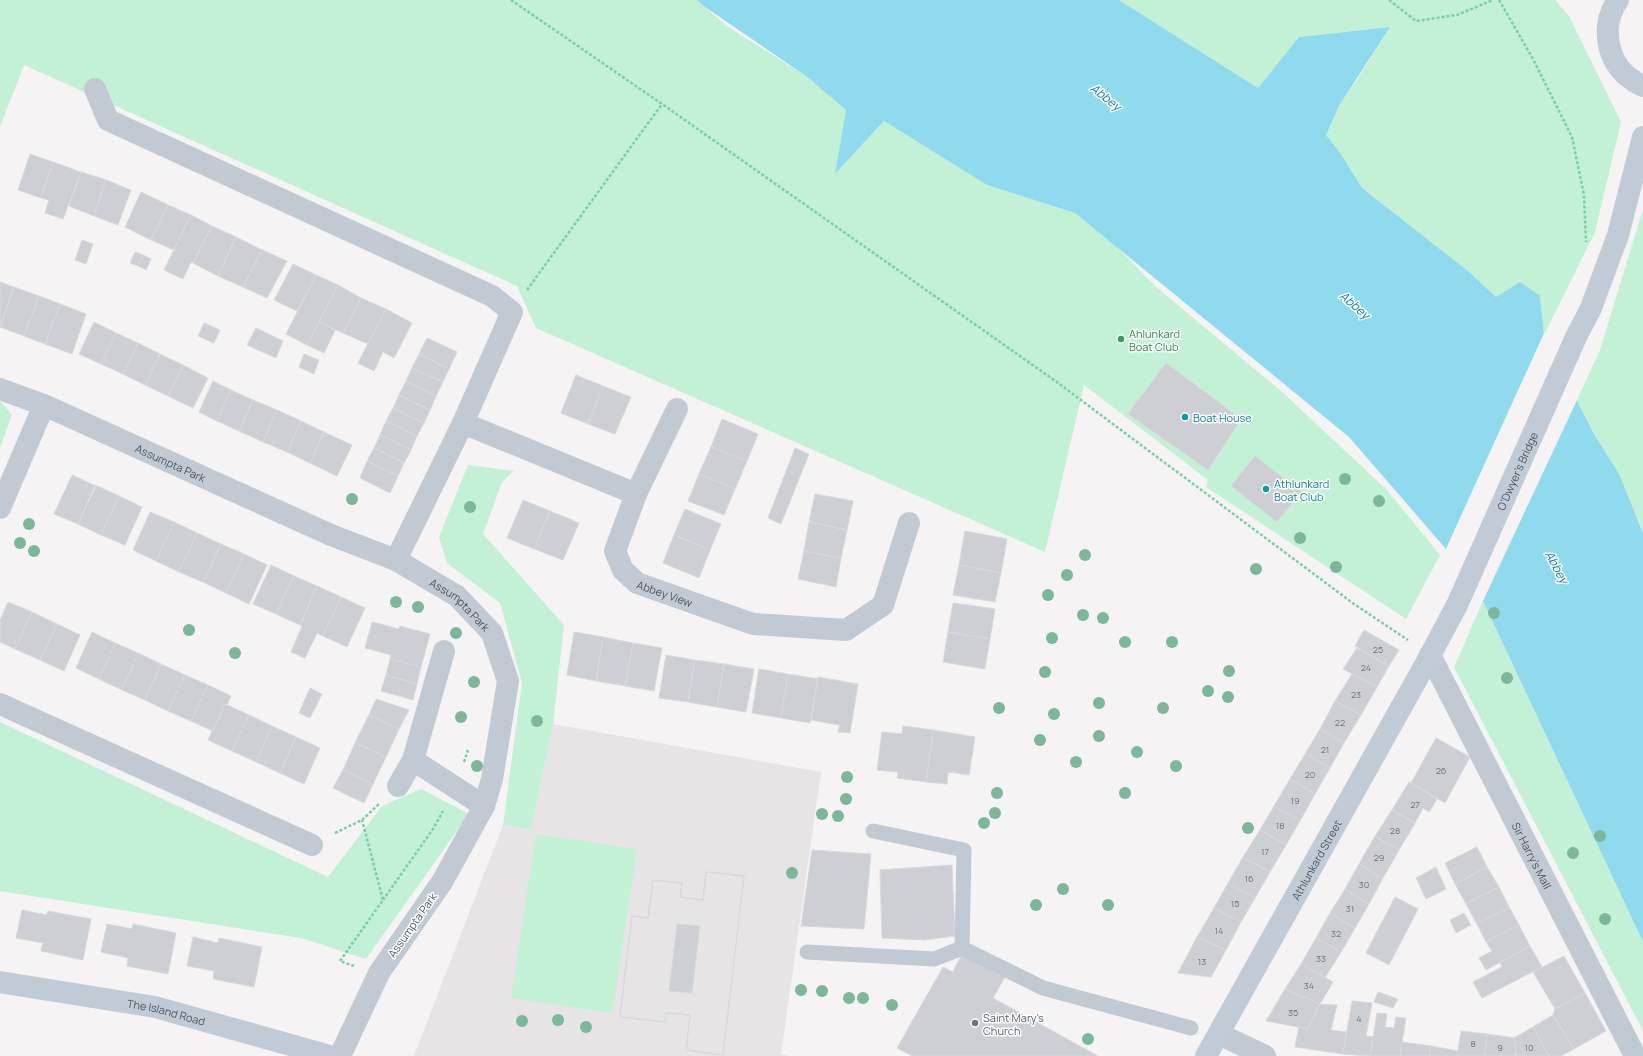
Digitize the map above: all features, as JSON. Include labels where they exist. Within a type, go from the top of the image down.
[{"type":"main road","points":[[1614,1],[1609,20],[1607,38],[1611,54],[1620,70],[1633,82],[1643,86]]},
{"type":"main road","name":"O'Dwyer's Bridge","points":[[1428,659],[1457,605],[1576,337],[1591,308],[1618,235],[1643,137]]},
{"type":"main road","name":"Athlunkard Street","points":[[1206,1056],[1428,659]]},
{"type":"main road","name":"The Island Road","points":[[0,982],[154,1007],[330,1056]]},
{"type":"street","points":[[95,89],[108,120],[492,296],[512,312],[463,423],[396,560]]},
{"type":"street","name":"Assumpta Park","points":[[0,389],[44,404],[331,535],[396,560],[457,596],[492,633],[508,681],[492,778],[484,806],[442,882],[379,973],[340,1056]]},
{"type":"street","points":[[0,508],[44,404]]},
{"type":"street","name":"Abbey View","points":[[677,409],[636,494],[615,551],[623,570],[636,583],[753,624],[846,630],[883,605],[909,523]]},
{"type":"street","points":[[463,423],[636,494]]},
{"type":"street","points":[[398,786],[413,760],[444,651]]},
{"type":"street","name":"Sir Harry's Mall","points":[[1428,659],[1635,1056]]},
{"type":"street","points":[[0,704],[312,845]]},
{"type":"street","points":[[413,760],[484,806]]},
{"type":"street","points":[[1219,1034],[1266,1056]]},
{"type":"lane","points":[[872,831],[964,850],[962,948]]},
{"type":"lane","points":[[807,952],[934,959],[962,948],[1043,988],[1191,1028]]},
{"type":"path","points":[[511,0],[662,104],[1054,380],[1428,659]]},
{"type":"path","points":[[1389,0],[1416,21],[1457,15],[1493,0]]},
{"type":"path","points":[[1499,0],[1533,59],[1572,137],[1584,195],[1586,247]]},
{"type":"path","points":[[512,312],[662,104]]},
{"type":"path","points":[[312,845],[362,820],[398,786]]},
{"type":"path","points":[[362,820],[383,900],[340,961],[379,973]]},
{"type":"shaded area","points":[[553,724],[821,772],[781,1054],[788,1056],[414,1056],[503,825],[531,830]]},
{"type":"green space","points":[[0,0],[697,0],[728,27],[806,76],[846,110],[836,173],[884,121],[987,185],[1075,213],[1116,246],[1156,287],[1281,391],[1387,490],[1440,555],[1406,619],[1206,487],[1208,480],[1084,385],[1045,552],[536,328],[517,286],[24,65],[0,127]]},
{"type":"green space","points":[[1119,0],[1555,0],[1569,16],[1621,122],[1595,232],[1544,335],[1540,296],[1496,297],[1468,271],[1362,188],[1339,151],[1326,135],[1339,106],[1390,27],[1299,37],[1258,88]]},
{"type":"green space","points":[[1643,209],[1643,533],[1640,524],[1577,400],[1600,350]]},
{"type":"green space","points":[[0,401],[12,415],[0,448]]},
{"type":"green space","points":[[468,465],[514,471],[502,482],[483,534],[564,625],[553,724],[531,830],[503,825],[522,683],[500,603],[447,563],[439,537]]},
{"type":"green space","points":[[1483,601],[1643,942],[1643,1031],[1454,667]]},
{"type":"green space","points":[[0,722],[328,877],[382,806],[421,789],[469,814],[366,959],[301,938],[0,891]]},
{"type":"green space","points":[[536,834],[637,849],[612,1013],[511,998]]},
{"type":"water","name":"Abbey","points":[[697,0],[1119,0],[1258,88],[1299,37],[1390,27],[1339,106],[1326,135],[1339,151],[1362,188],[1468,271],[1496,297],[1520,282],[1540,296],[1544,335],[1594,434],[1619,474],[1643,533],[1643,942],[1483,601],[1446,549],[1349,437],[1075,213],[987,185],[884,121],[835,174],[846,110],[806,76]]},
{"type":"pier","points":[[1545,331],[1545,334],[1578,398],[1483,601],[1478,598],[1445,551]]},
{"type":"building","points":[[30,154],[53,162],[41,198],[18,190]]},
{"type":"building","points":[[53,162],[81,172],[63,219],[45,213],[49,200],[41,198]]},
{"type":"building","points":[[81,172],[106,180],[94,216],[69,206]]},
{"type":"building","points":[[106,180],[131,190],[118,225],[94,216]]},
{"type":"building","points":[[141,192],[168,205],[151,240],[125,227]]},
{"type":"building","points":[[168,205],[191,215],[174,250],[151,240]]},
{"type":"building","points":[[191,215],[212,226],[183,279],[164,270]]},
{"type":"building","points":[[212,226],[236,237],[218,276],[193,263]]},
{"type":"building","points":[[236,237],[262,250],[243,287],[218,276]]},
{"type":"building","points":[[82,240],[93,244],[86,264],[75,260]]},
{"type":"building","points":[[262,250],[287,261],[267,298],[243,287]]},
{"type":"building","points":[[135,252],[143,255],[138,266],[130,263]]},
{"type":"building","points":[[143,255],[151,259],[146,270],[138,266]]},
{"type":"building","points":[[293,264],[316,275],[297,311],[274,300]]},
{"type":"building","points":[[316,275],[338,285],[307,345],[286,334]]},
{"type":"building","points":[[0,282],[14,287],[0,325]]},
{"type":"building","points":[[338,285],[361,298],[343,333],[319,322]]},
{"type":"building","points":[[14,287],[39,296],[24,336],[0,327]]},
{"type":"building","points":[[39,296],[60,304],[45,344],[24,336]]},
{"type":"building","points":[[361,298],[386,309],[368,344],[343,333]]},
{"type":"building","points":[[60,304],[86,314],[72,354],[45,344]]},
{"type":"building","points":[[386,309],[412,323],[394,358],[383,352],[374,371],[358,363]]},
{"type":"building","points":[[94,322],[116,333],[101,364],[79,354]]},
{"type":"building","points":[[319,322],[335,330],[324,353],[307,345]]},
{"type":"building","points":[[204,323],[220,330],[214,343],[198,336]]},
{"type":"building","points":[[256,328],[283,341],[276,358],[247,345]]},
{"type":"building","points":[[116,333],[138,343],[123,374],[101,364]]},
{"type":"building","points":[[427,338],[457,352],[449,369],[419,354]]},
{"type":"building","points":[[138,343],[160,354],[145,385],[123,374]]},
{"type":"building","points":[[160,354],[183,365],[168,396],[145,385]]},
{"type":"building","points":[[304,354],[319,360],[314,374],[299,367]]},
{"type":"building","points":[[419,354],[449,369],[443,382],[412,368]]},
{"type":"building","name":"Boat House","points":[[1166,363],[1241,419],[1208,470],[1128,414]]},
{"type":"building","points":[[183,365],[208,378],[193,408],[168,396]]},
{"type":"building","points":[[412,368],[443,382],[436,396],[406,381]]},
{"type":"building","points":[[576,375],[603,386],[588,424],[561,413]]},
{"type":"building","points":[[213,381],[231,390],[217,421],[199,412]]},
{"type":"building","points":[[406,381],[436,396],[430,410],[399,395]]},
{"type":"building","points":[[603,386],[631,397],[615,434],[588,424]]},
{"type":"building","points":[[231,390],[253,400],[239,431],[217,421]]},
{"type":"building","points":[[399,395],[430,410],[424,423],[393,408]]},
{"type":"building","points":[[253,400],[277,410],[263,442],[239,431]]},
{"type":"building","points":[[393,408],[424,423],[417,436],[386,421]]},
{"type":"building","points":[[277,410],[301,421],[287,452],[263,442]]},
{"type":"building","points":[[722,419],[758,434],[747,461],[711,447]]},
{"type":"building","points":[[301,421],[324,432],[310,463],[287,452]]},
{"type":"building","points":[[386,421],[417,436],[411,450],[380,435]]},
{"type":"building","points":[[324,432],[352,445],[337,476],[310,463]]},
{"type":"building","points":[[380,435],[411,450],[404,463],[374,448]]},
{"type":"building","points":[[711,447],[747,461],[735,489],[699,474]]},
{"type":"building","points":[[374,448],[404,463],[398,476],[367,461]]},
{"type":"building","points":[[795,448],[809,454],[781,524],[768,518]]},
{"type":"building","name":"Athlunkard Boat Club","points":[[1255,456],[1301,492],[1277,522],[1231,486]]},
{"type":"building","points":[[367,461],[398,476],[390,493],[360,478]]},
{"type":"building","points":[[699,474],[735,489],[724,515],[688,501]]},
{"type":"building","points":[[72,475],[96,486],[78,524],[54,514]]},
{"type":"building","points":[[95,485],[119,496],[101,535],[78,524]]},
{"type":"building","points":[[815,494],[853,501],[847,530],[809,522]]},
{"type":"building","points":[[119,496],[142,507],[125,545],[101,535]]},
{"type":"building","points":[[523,500],[550,511],[534,549],[507,538]]},
{"type":"building","points":[[685,509],[721,524],[710,550],[674,535]]},
{"type":"building","points":[[550,511],[579,523],[563,560],[534,549]]},
{"type":"building","points":[[150,512],[174,522],[156,561],[133,550]]},
{"type":"building","points":[[174,522],[197,533],[179,572],[156,561]]},
{"type":"building","points":[[809,522],[847,530],[841,558],[804,551]]},
{"type":"building","points":[[965,531],[1007,539],[1001,573],[959,565]]},
{"type":"building","points":[[197,533],[221,544],[203,582],[179,572]]},
{"type":"building","points":[[674,535],[710,550],[699,578],[663,563]]},
{"type":"building","points":[[221,544],[244,554],[226,593],[203,582]]},
{"type":"building","points":[[804,551],[841,558],[836,587],[798,579]]},
{"type":"building","points":[[244,554],[267,565],[249,604],[226,593]]},
{"type":"building","points":[[271,565],[294,576],[276,614],[253,604]]},
{"type":"building","points":[[959,565],[1001,573],[995,602],[953,595]]},
{"type":"building","points":[[294,576],[317,586],[300,625],[276,614]]},
{"type":"building","points":[[317,586],[341,597],[323,636],[317,633],[305,658],[291,652],[302,626],[300,625]]},
{"type":"building","points":[[341,597],[365,608],[347,647],[323,636]]},
{"type":"building","points":[[8,602],[32,612],[15,649],[0,642],[0,620]]},
{"type":"building","points":[[953,603],[995,609],[990,639],[948,632]]},
{"type":"building","points":[[32,612],[57,624],[40,660],[15,649]]},
{"type":"building","points":[[372,622],[399,629],[400,626],[430,634],[421,667],[390,659],[391,655],[365,648]]},
{"type":"building","points":[[57,624],[80,635],[64,671],[40,660]]},
{"type":"building","points":[[1364,630],[1399,650],[1389,666],[1355,646]]},
{"type":"building","points":[[92,632],[115,643],[99,679],[76,668]]},
{"type":"building","points":[[574,632],[603,637],[596,681],[567,675]]},
{"type":"building","points":[[948,632],[990,639],[985,669],[943,662]]},
{"type":"building","points":[[603,637],[633,643],[625,686],[596,681]]},
{"type":"building","points":[[115,643],[138,653],[122,690],[99,679]]},
{"type":"building","points":[[633,643],[662,648],[654,691],[625,686]]},
{"type":"building","points":[[1357,648],[1389,666],[1377,687],[1343,669]]},
{"type":"building","points":[[138,653],[161,664],[145,700],[122,690]]},
{"type":"building","points":[[666,655],[695,660],[688,702],[659,698]]},
{"type":"building","points":[[390,659],[421,667],[417,684],[386,675]]},
{"type":"building","points":[[695,660],[724,664],[717,707],[688,702]]},
{"type":"building","points":[[161,664],[185,675],[168,711],[145,700]]},
{"type":"building","points":[[724,664],[754,669],[746,712],[717,707]]},
{"type":"building","points":[[759,669],[788,674],[781,718],[752,713]]},
{"type":"building","points":[[788,674],[818,679],[810,723],[781,718]]},
{"type":"building","points":[[1352,674],[1377,687],[1361,715],[1335,701]]},
{"type":"building","points":[[185,675],[208,685],[191,721],[168,711]]},
{"type":"building","points":[[386,675],[417,684],[413,700],[381,691]]},
{"type":"building","points":[[818,677],[858,684],[850,733],[838,732],[840,725],[811,720]]},
{"type":"building","points":[[208,685],[231,696],[227,705],[225,704],[213,731],[191,721]]},
{"type":"building","points":[[310,688],[322,694],[310,718],[299,713]]},
{"type":"building","points":[[376,699],[409,710],[399,729],[369,715]]},
{"type":"building","points":[[1335,701],[1361,715],[1344,743],[1320,729]]},
{"type":"building","points":[[225,704],[249,715],[232,751],[208,740]]},
{"type":"building","points":[[249,715],[272,726],[256,762],[232,751]]},
{"type":"building","points":[[369,715],[399,729],[386,757],[355,743]]},
{"type":"building","points":[[272,726],[296,737],[280,773],[256,762]]},
{"type":"building","points":[[903,726],[933,730],[926,782],[897,778],[898,772],[877,770],[882,732],[902,734]]},
{"type":"building","points":[[1320,729],[1344,743],[1330,768],[1305,754]]},
{"type":"building","points":[[933,730],[975,737],[969,775],[948,772],[947,784],[926,782]]},
{"type":"building","points":[[296,737],[320,748],[304,784],[280,773]]},
{"type":"building","points":[[1436,738],[1470,757],[1445,803],[1411,783]]},
{"type":"building","points":[[355,743],[386,757],[373,784],[343,770]]},
{"type":"building","points":[[1305,754],[1330,768],[1315,794],[1290,779]]},
{"type":"building","points":[[343,770],[373,784],[364,803],[333,788]]},
{"type":"building","points":[[1290,779],[1315,794],[1300,821],[1274,806]]},
{"type":"building","points":[[1409,782],[1437,799],[1429,812],[1423,808],[1415,823],[1392,810]]},
{"type":"building","points":[[1274,806],[1300,821],[1286,845],[1260,830]]},
{"type":"building","points":[[1392,810],[1415,823],[1399,850],[1375,836]]},
{"type":"building","points":[[1260,830],[1286,845],[1270,872],[1243,857]]},
{"type":"building","points":[[1375,836],[1399,850],[1383,878],[1359,864]]},
{"type":"building","points":[[1477,847],[1487,867],[1455,884],[1445,863]]},
{"type":"building","points":[[812,850],[871,854],[864,929],[801,926]]},
{"type":"building","points":[[1243,857],[1270,872],[1255,898],[1228,883]]},
{"type":"building","points":[[1359,864],[1383,878],[1369,904],[1345,889]]},
{"type":"building","points":[[952,865],[955,936],[924,940],[882,938],[880,870]]},
{"type":"building","points":[[1436,867],[1446,889],[1426,899],[1416,878]]},
{"type":"building","points":[[1487,867],[1499,887],[1466,904],[1455,884]]},
{"type":"building","points":[[706,872],[744,876],[723,1055],[686,1050],[690,1015],[666,1013],[665,1022],[620,1017],[632,916],[648,918],[653,880],[682,883],[680,897],[703,900]],"holes":[[[677,924],[700,926],[692,993],[669,991]]]},
{"type":"building","points":[[706,872],[744,876],[723,1055],[686,1050],[690,1015],[666,1013],[665,1022],[620,1017],[632,916],[648,918],[653,880],[682,883],[680,897],[703,900]]},
{"type":"building","points":[[1228,883],[1255,898],[1241,922],[1214,908]]},
{"type":"building","points":[[1499,887],[1509,907],[1477,924],[1466,904]]},
{"type":"building","points":[[1345,889],[1369,904],[1355,928],[1330,913]]},
{"type":"building","points":[[1395,897],[1418,909],[1389,965],[1366,953]]},
{"type":"building","points":[[1509,907],[1519,925],[1486,942],[1477,924]]},
{"type":"building","points":[[1214,908],[1241,922],[1226,950],[1197,937]]},
{"type":"building","points":[[22,910],[47,915],[48,911],[91,919],[83,960],[41,951],[43,943],[16,938]]},
{"type":"building","points":[[1330,913],[1355,928],[1341,952],[1316,938]]},
{"type":"building","points":[[1464,913],[1471,925],[1456,933],[1450,920]]},
{"type":"building","points":[[107,924],[132,929],[133,924],[176,933],[168,974],[127,966],[128,958],[101,952]]},
{"type":"building","points":[[1519,925],[1530,946],[1486,970],[1479,958],[1492,951],[1486,942]]},
{"type":"building","points":[[193,937],[218,943],[219,938],[262,947],[254,987],[213,979],[214,971],[187,966]]},
{"type":"building","points":[[1197,937],[1226,950],[1211,977],[1178,973]]},
{"type":"building","points":[[1316,938],[1341,952],[1325,978],[1301,964]]},
{"type":"building","points":[[1530,946],[1542,967],[1482,998],[1473,982],[1502,967],[1500,963]]},
{"type":"building","name":"Saint Mary's Church","points":[[962,954],[1005,977],[993,998],[1098,1056],[912,1056],[897,1048],[943,967],[953,972]]},
{"type":"building","points":[[1564,956],[1585,993],[1555,1009],[1533,972]]},
{"type":"building","points":[[1301,964],[1333,982],[1320,1004],[1285,989]]},
{"type":"building","points":[[1285,989],[1320,1004],[1308,1029],[1266,1021]]},
{"type":"building","points":[[1378,992],[1398,999],[1393,1008],[1374,1002]]},
{"type":"building","points":[[1585,993],[1606,1031],[1574,1049],[1553,1015],[1555,1009]]},
{"type":"building","points":[[1352,1001],[1372,1003],[1366,1036],[1373,1037],[1370,1056],[1343,1054]]},
{"type":"building","points":[[1320,1004],[1337,1005],[1331,1030],[1346,1032],[1343,1054],[1295,1047],[1299,1027],[1308,1029]]},
{"type":"building","points":[[1377,1013],[1387,1014],[1385,1027],[1394,1028],[1396,1017],[1406,1018],[1400,1056],[1370,1056]]},
{"type":"building","points":[[1553,1015],[1574,1049],[1561,1056],[1549,1056],[1533,1027]]},
{"type":"building","points":[[1533,1027],[1549,1056],[1516,1056],[1514,1038]]},
{"type":"building","points":[[1461,1031],[1487,1034],[1485,1056],[1457,1056]]},
{"type":"building","points":[[1487,1034],[1514,1038],[1516,1056],[1485,1056]]},
{"type":"building","points":[[1402,1042],[1431,1046],[1429,1056],[1400,1056]]},
{"type":"building","points":[[1431,1046],[1458,1051],[1457,1056],[1429,1056]]},
{"type":"place","name":"Ahlunkard Boat Club","points":[[1121,339]]},
{"type":"place","name":"Boat House","points":[[1185,417]]},
{"type":"place","name":"Athlunkard Boat Club","points":[[1266,489]]},
{"type":"place","name":"Saint Mary's Church","points":[[975,1023]]}]
